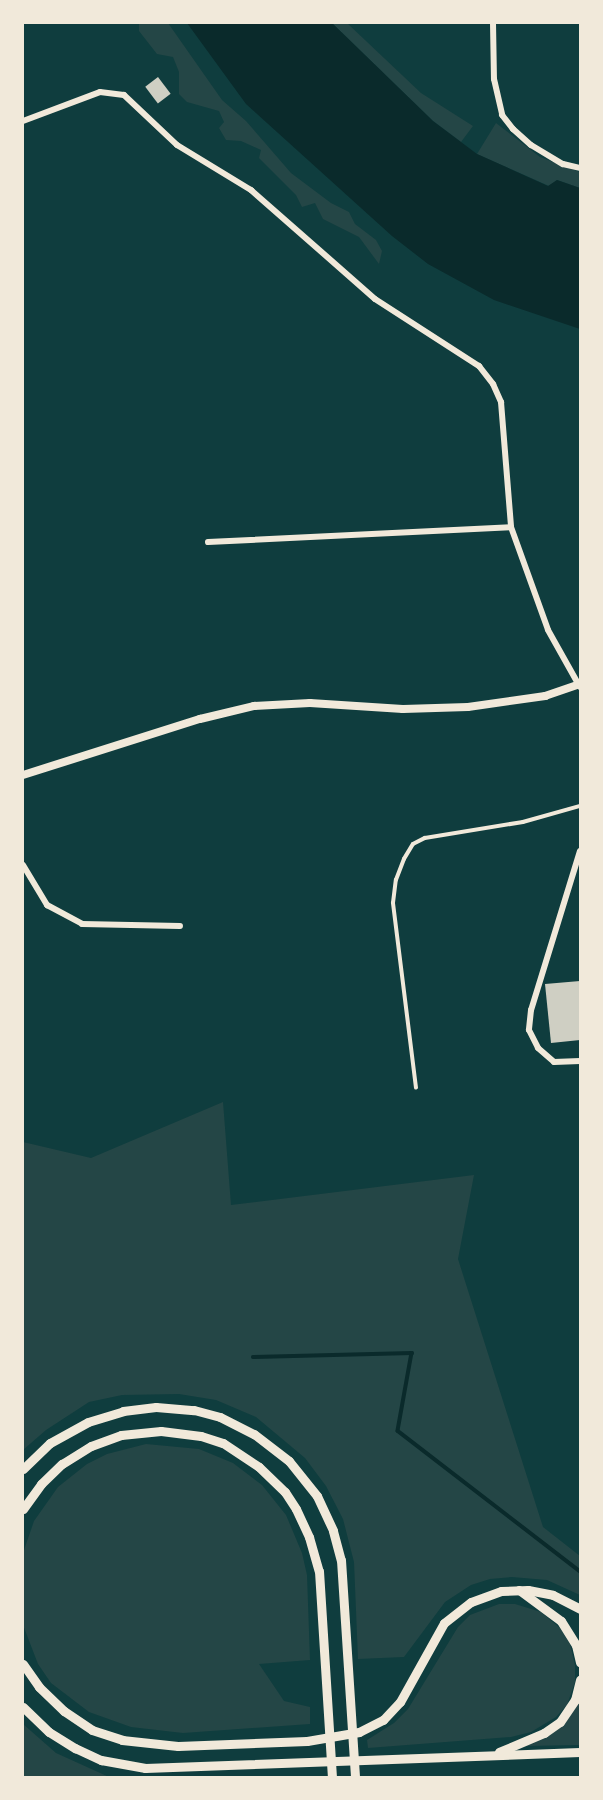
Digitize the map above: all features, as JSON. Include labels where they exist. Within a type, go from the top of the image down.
[{"type":"main road","points":[[23,1469],[67,1433],[97,1419],[133,1409],[194,1410],[248,1431],[296,1468],[317,1496],[328,1519],[341,1560],[355,1777]]},
{"type":"main road","points":[[23,1509],[34,1492],[62,1464],[91,1446],[111,1438],[141,1432],[171,1431],[223,1444],[259,1467],[276,1482],[301,1518],[319,1571],[332,1777]]},
{"type":"main road","points":[[23,1664],[39,1687],[64,1711],[92,1730],[122,1740],[178,1746],[307,1741],[359,1732],[383,1720],[400,1702],[439,1631],[453,1614],[486,1596],[518,1589],[553,1595],[580,1609]]},
{"type":"main road","points":[[518,1589],[561,1621],[576,1645],[580,1663]]},
{"type":"main road","points":[[491,1755],[534,1738],[555,1726],[572,1707],[580,1680]]},
{"type":"main road","points":[[23,1707],[49,1732],[75,1748],[101,1760],[145,1768],[179,1769],[580,1752]]},
{"type":"street","points":[[493,23],[496,99],[513,129],[531,145],[563,164],[580,168]]},
{"type":"street","points":[[23,121],[86,96],[113,91],[134,101],[177,145],[251,190],[375,299],[479,366],[493,384],[501,402],[507,455],[510,527],[548,631],[580,685],[545,696],[468,707],[403,709],[310,703],[254,706],[209,716],[23,775]]},
{"type":"street","points":[[208,542],[510,527]]},
{"type":"street","points":[[580,852],[530,1010],[529,1030],[538,1048],[554,1062],[580,1061]]},
{"type":"street","points":[[23,865],[47,905],[82,924],[180,926]]},
{"type":"lane","points":[[416,1088],[393,903],[396,880],[404,859],[413,844],[425,838],[534,819],[580,806]]},
{"type":"shaded area","points":[[139,23],[168,23],[222,100],[246,121],[291,173],[331,203],[349,212],[355,224],[376,240],[382,251],[379,264],[359,237],[323,219],[315,203],[302,207],[296,195],[259,158],[261,150],[241,141],[226,140],[219,128],[224,122],[219,111],[187,102],[179,94],[179,72],[173,57],[157,54],[139,31]]},
{"type":"shaded area","points":[[187,23],[332,23],[433,121],[477,154],[548,186],[557,180],[580,188],[580,329],[494,300],[428,264],[392,236],[246,104]]},
{"type":"shaded area","points":[[332,23],[347,23],[421,93],[473,126],[461,142],[433,121]]},
{"type":"shaded area","points":[[496,123],[540,157],[580,172],[580,188],[557,180],[549,186],[477,154]]},
{"type":"shaded area","points":[[223,1102],[231,1205],[474,1175],[458,1259],[543,1527],[580,1556],[580,1595],[547,1580],[512,1577],[490,1579],[471,1585],[445,1602],[404,1657],[358,1659],[354,1562],[343,1519],[326,1486],[305,1458],[256,1417],[216,1400],[179,1394],[122,1395],[89,1402],[46,1430],[23,1450],[23,1142],[91,1158]]},
{"type":"shaded area","points":[[146,1444],[199,1449],[233,1463],[262,1485],[286,1515],[302,1553],[307,1575],[310,1660],[259,1664],[284,1701],[310,1707],[310,1724],[183,1733],[131,1727],[89,1712],[51,1683],[38,1664],[23,1625],[23,1553],[34,1521],[58,1487],[87,1464],[107,1454]]},
{"type":"shaded area","points":[[499,1604],[515,1604],[541,1612],[560,1628],[570,1644],[575,1665],[575,1682],[567,1705],[556,1717],[531,1732],[511,1737],[368,1748],[367,1740],[394,1723],[408,1709],[458,1627],[470,1615]]},
{"type":"shaded area","points":[[580,1699],[580,1745],[526,1746],[546,1738],[564,1725]]},
{"type":"shaded area","points":[[23,1724],[56,1753],[109,1777],[23,1777]]},
{"type":"building","points":[[158,77],[171,94],[158,103],[145,87]]},
{"type":"building","points":[[580,981],[580,1040],[551,1043],[545,984]]},
{"type":"waterway","points":[[253,1357],[412,1353],[398,1431],[580,1571]]}]
